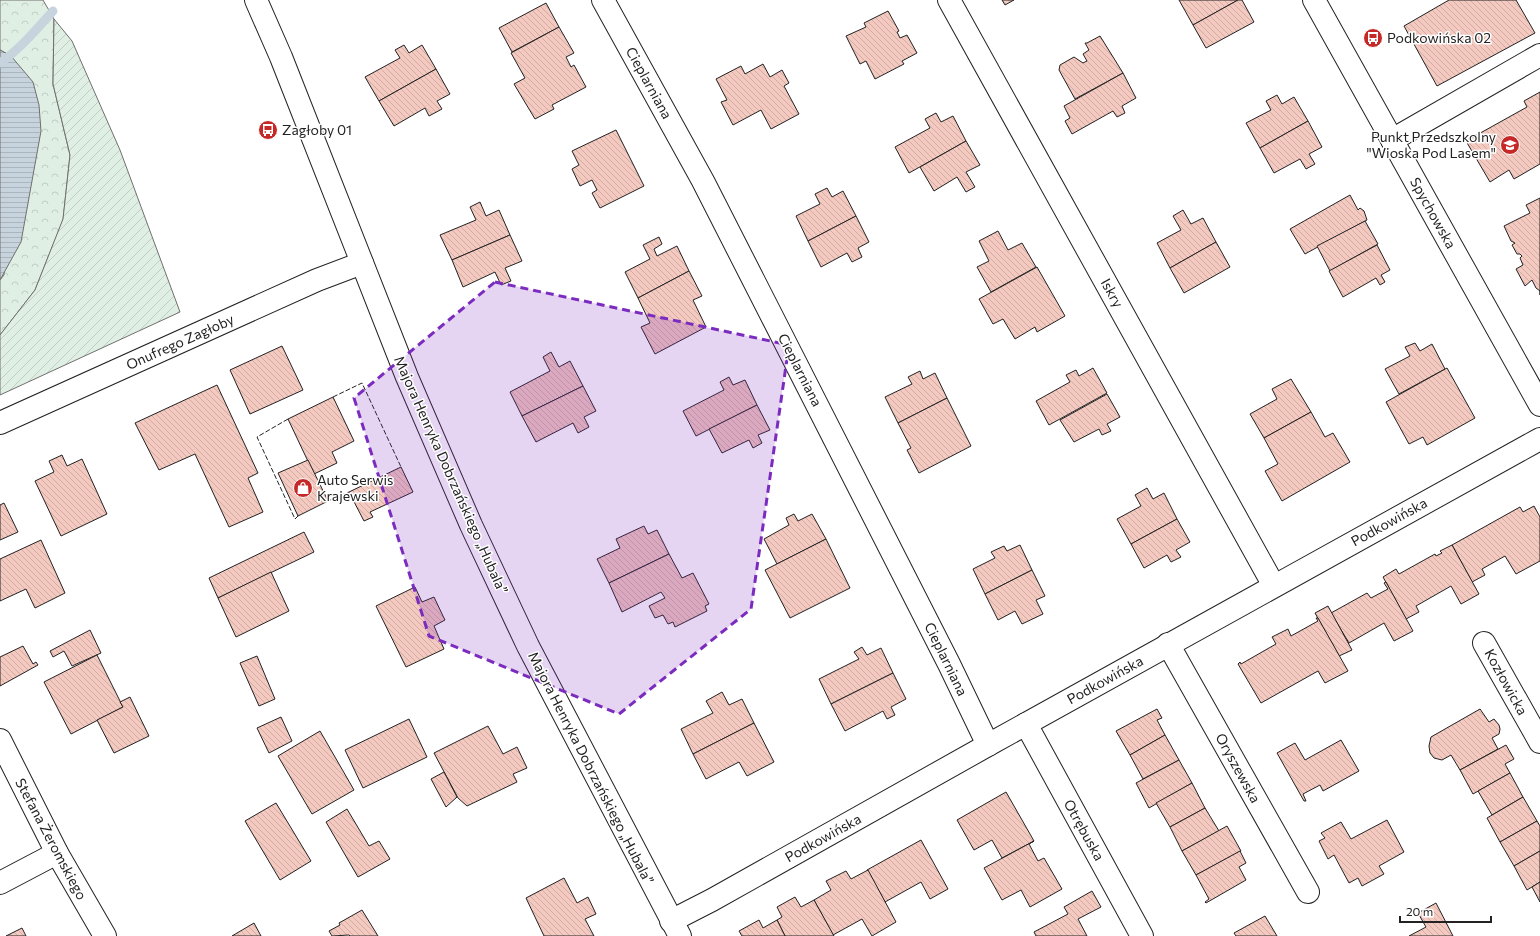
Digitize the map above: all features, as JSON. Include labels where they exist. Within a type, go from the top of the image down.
[{"type":"street","name":"Majora Henryka Dobrzańskiego „Hubala”","points":[[256,0],[281,57],[407,377],[471,525],[528,646],[675,929]]},
{"type":"street","name":"Cieplarniana","points":[[603,0],[703,181],[949,664],[988,745]]},
{"type":"street","name":"Iskry","points":[[950,0],[1274,586]]},
{"type":"street","name":"Spychowska","points":[[1314,0],[1540,405]]},
{"type":"street","points":[[1392,140],[1540,55]]},
{"type":"street","name":"Onufrego Zagłoby","points":[[0,423],[317,280],[362,263]]},
{"type":"street","name":"Podkowińska","points":[[675,929],[712,900],[1168,644],[1540,438]]},
{"type":"street","name":"Kozłowicka","points":[[1484,643],[1540,742]]},
{"type":"street","name":"Oryszewska","points":[[1168,644],[1308,892]]},
{"type":"street","name":"Otrębuska","points":[[1026,724],[1142,936]]},
{"type":"street","name":"Stefana Żeromskiego","points":[[0,740],[57,853],[104,936]]},
{"type":"street","points":[[0,883],[57,853]]},
{"type":"highlighted area","points":[[495,282],[789,345],[751,609],[619,714],[429,636],[354,398]]},
{"type":"green space","points":[[0,0],[43,0],[54,19],[53,84],[70,155],[63,220],[35,290],[0,335],[0,280],[4,275],[11,56],[0,50]]},
{"type":"green space","points":[[54,19],[72,41],[120,150],[180,312],[0,395],[0,335],[35,290],[63,219],[70,155],[53,84]]},
{"type":"shaded area","points":[[0,50],[11,56],[33,82],[39,105],[41,131],[21,242],[0,280]]},
{"type":"building","points":[[1002,0],[1014,0],[1005,5]]},
{"type":"building","points":[[1179,0],[1238,0],[1193,25]]},
{"type":"building","points":[[1238,0],[1242,0],[1254,22],[1206,48],[1193,25]]},
{"type":"building","points":[[1449,0],[1516,0],[1535,33],[1437,86],[1404,26]]},
{"type":"building","points":[[546,3],[559,27],[512,52],[499,28]]},
{"type":"building","points":[[888,11],[899,31],[897,32],[900,38],[907,35],[917,53],[902,61],[904,64],[875,79],[866,61],[860,64],[846,36],[866,27],[864,23]]},
{"type":"building","points":[[559,27],[574,53],[566,57],[571,67],[574,65],[586,87],[552,105],[554,109],[535,119],[514,84],[525,78],[511,53]]},
{"type":"building","points":[[1100,36],[1123,73],[1075,99],[1059,70],[1060,65],[1074,57],[1083,63],[1087,61],[1083,54],[1089,50],[1085,43]]},
{"type":"building","points":[[404,45],[409,53],[422,45],[436,69],[379,101],[365,77],[400,58],[395,50]]},
{"type":"building","points":[[763,64],[770,77],[782,70],[789,83],[784,86],[799,114],[771,129],[761,110],[733,125],[721,102],[727,100],[716,79],[741,66],[745,74]]},
{"type":"building","points":[[436,69],[450,94],[437,101],[442,109],[429,116],[425,108],[394,126],[379,101]]},
{"type":"building","points":[[1123,73],[1136,98],[1122,106],[1125,113],[1117,117],[1113,111],[1072,134],[1065,121],[1070,118],[1064,106]]},
{"type":"building","points":[[1540,92],[1540,164],[1514,179],[1509,170],[1490,182],[1466,141],[1527,107],[1524,101]]},
{"type":"building","points":[[1277,95],[1282,104],[1294,97],[1308,121],[1260,148],[1246,123],[1271,110],[1266,101]]},
{"type":"building","points":[[936,113],[941,122],[953,116],[966,141],[909,173],[895,147],[930,128],[925,119]]},
{"type":"building","points":[[1308,121],[1322,147],[1309,154],[1315,164],[1306,169],[1300,159],[1274,173],[1260,148]]},
{"type":"building","points":[[616,130],[644,186],[600,208],[592,193],[597,190],[592,180],[580,186],[572,169],[579,165],[572,151]]},
{"type":"building","points":[[966,141],[980,165],[966,172],[975,187],[966,192],[957,177],[934,191],[920,167]]},
{"type":"building","points":[[827,188],[832,197],[843,191],[856,216],[808,241],[796,216],[820,204],[815,194]]},
{"type":"building","points":[[1350,195],[1358,210],[1360,208],[1364,211],[1367,220],[1305,254],[1290,229]]},
{"type":"building","points":[[1540,198],[1540,291],[1536,288],[1532,280],[1525,286],[1516,269],[1523,265],[1520,258],[1522,256],[1517,254],[1512,245],[1515,243],[1511,241],[1504,226],[1530,213],[1526,205]]},
{"type":"building","points":[[480,202],[486,216],[499,210],[510,235],[452,260],[440,235],[476,220],[470,207]]},
{"type":"building","points":[[1183,210],[1191,224],[1203,218],[1216,242],[1170,268],[1157,243],[1181,230],[1173,216]]},
{"type":"building","points":[[856,216],[869,242],[858,248],[862,257],[852,262],[847,253],[821,267],[808,241]]},
{"type":"building","points":[[1365,221],[1378,244],[1330,271],[1317,246]]},
{"type":"building","points":[[998,231],[1008,250],[1022,243],[1036,267],[991,292],[977,267],[989,261],[979,241]]},
{"type":"building","points":[[510,235],[522,261],[505,268],[511,281],[501,285],[495,272],[463,287],[452,260]]},
{"type":"building","points":[[659,237],[662,244],[654,249],[657,256],[677,246],[689,271],[638,298],[625,272],[650,259],[643,245]]},
{"type":"building","points":[[1216,242],[1230,267],[1184,293],[1170,268]]},
{"type":"building","points":[[1377,245],[1390,270],[1381,275],[1385,282],[1380,285],[1376,278],[1343,297],[1329,271]]},
{"type":"building","points":[[1037,267],[1065,316],[1037,332],[1035,327],[1015,339],[1003,319],[993,324],[979,299]]},
{"type":"building","points":[[689,271],[702,296],[693,300],[706,327],[655,354],[641,327],[650,323],[638,298]]},
{"type":"building","points":[[1415,343],[1420,351],[1432,344],[1445,369],[1399,394],[1385,369],[1410,356],[1405,347]]},
{"type":"building","points":[[282,346],[303,390],[250,414],[230,370]]},
{"type":"building","points":[[551,352],[559,367],[570,361],[583,386],[522,416],[510,392],[550,371],[543,357]]},
{"type":"building","points":[[1093,368],[1107,393],[1049,425],[1036,401],[1070,382],[1066,375],[1076,370],[1079,376]]},
{"type":"building","points":[[1447,368],[1475,418],[1427,445],[1423,437],[1409,444],[1386,402]]},
{"type":"building","points":[[920,371],[923,379],[935,373],[947,398],[898,423],[885,397],[912,384],[908,377]]},
{"type":"building","points":[[729,377],[733,385],[745,380],[757,405],[696,436],[683,411],[724,390],[720,382]]},
{"type":"building","points":[[1291,379],[1311,412],[1264,438],[1250,414],[1277,399],[1272,389]]},
{"type":"building","points":[[217,385],[258,473],[248,478],[263,512],[229,527],[195,454],[159,470],[135,423]]},
{"type":"building","points":[[583,386],[596,411],[584,417],[589,427],[578,433],[573,423],[536,442],[522,416]]},
{"type":"building","points":[[1107,394],[1120,417],[1107,424],[1111,431],[1102,435],[1099,429],[1074,442],[1060,420]]},
{"type":"building","points":[[333,397],[354,441],[332,452],[337,463],[314,474],[288,419]]},
{"type":"building","points":[[947,398],[971,446],[919,473],[907,450],[911,448],[898,423]]},
{"type":"building","points":[[757,405],[770,430],[758,435],[762,443],[753,448],[749,440],[722,453],[709,429]]},
{"type":"building","points":[[1311,412],[1325,437],[1333,433],[1350,462],[1282,501],[1265,471],[1278,464],[1264,438]]},
{"type":"building","points":[[62,455],[67,466],[82,459],[107,514],[61,536],[35,481],[54,472],[49,461]]},
{"type":"building","name":"Auto Serwis Krajewski","points":[[308,460],[328,501],[298,516],[278,473]]},
{"type":"building","points":[[401,467],[413,492],[370,512],[373,517],[364,521],[349,492]]},
{"type":"building","points":[[1147,488],[1153,499],[1164,493],[1177,519],[1131,544],[1117,519],[1141,506],[1135,495]]},
{"type":"building","points":[[4,503],[18,532],[0,540],[0,505]]},
{"type":"building","points":[[1534,506],[1540,517],[1540,561],[1516,574],[1505,556],[1482,569],[1485,575],[1472,582],[1452,545],[1520,507],[1523,512]]},
{"type":"building","points":[[794,514],[798,521],[812,514],[826,539],[777,564],[764,539],[789,525],[786,518]]},
{"type":"building","points":[[1177,519],[1190,542],[1176,550],[1181,557],[1171,562],[1167,555],[1144,568],[1131,544]]},
{"type":"building","points":[[644,526],[648,534],[657,530],[669,554],[609,583],[597,559],[620,548],[616,539]]},
{"type":"building","points":[[304,532],[314,552],[218,598],[209,578]]},
{"type":"building","points":[[826,539],[850,588],[790,618],[765,570]]},
{"type":"building","points":[[41,540],[65,593],[35,608],[26,589],[0,601],[0,559]]},
{"type":"building","points":[[1020,545],[1032,570],[985,594],[973,569],[995,558],[991,552],[1004,546],[1007,551]]},
{"type":"building","points":[[1452,545],[1479,594],[1461,604],[1451,586],[1416,606],[1419,612],[1406,619],[1383,577],[1396,569],[1399,574],[1435,554],[1436,556],[1442,553],[1440,551]]},
{"type":"building","points":[[669,554],[682,578],[693,573],[709,604],[705,606],[707,611],[675,627],[673,622],[668,624],[663,615],[655,618],[649,606],[665,598],[661,592],[622,612],[609,583]]},
{"type":"building","points":[[1032,570],[1045,596],[1036,600],[1043,614],[1022,624],[1015,611],[998,620],[985,594]]},
{"type":"building","points":[[271,572],[289,611],[236,637],[218,598]]},
{"type":"building","points":[[1386,582],[1413,631],[1394,641],[1384,623],[1349,643],[1331,613],[1367,593],[1371,598],[1388,589],[1384,583]]},
{"type":"building","points":[[415,587],[422,602],[434,597],[445,620],[434,626],[444,649],[406,667],[376,606]]},
{"type":"building","points":[[1328,606],[1352,650],[1339,656],[1315,613]]},
{"type":"building","points":[[1316,618],[1318,618],[1348,671],[1325,683],[1318,671],[1261,703],[1238,664],[1240,662],[1241,664],[1276,644],[1272,637],[1288,629],[1291,636],[1318,621]]},
{"type":"building","points":[[90,630],[101,653],[72,666],[64,651],[53,657],[50,651]]},
{"type":"building","points":[[23,646],[33,664],[36,662],[38,665],[0,686],[0,657]]},
{"type":"building","points":[[862,647],[867,655],[881,648],[893,673],[831,704],[819,679],[859,659],[854,652]]},
{"type":"building","points":[[97,655],[123,707],[71,734],[44,682]]},
{"type":"building","points":[[257,656],[275,699],[259,706],[240,663]]},
{"type":"building","points":[[893,673],[906,699],[891,707],[895,715],[887,719],[883,711],[845,731],[831,704]]},
{"type":"building","points":[[722,692],[729,705],[742,699],[754,723],[693,754],[681,729],[713,713],[706,701]]},
{"type":"building","points":[[130,697],[149,736],[114,753],[97,720],[123,707],[120,702]]},
{"type":"building","points":[[1157,709],[1162,718],[1157,720],[1165,735],[1130,755],[1116,731]]},
{"type":"building","points":[[1480,709],[1489,722],[1494,719],[1499,725],[1499,734],[1492,738],[1498,749],[1460,770],[1451,755],[1442,760],[1434,758],[1430,753],[1429,746],[1431,737]]},
{"type":"building","points":[[281,717],[292,741],[269,753],[257,728]]},
{"type":"building","points":[[409,719],[427,757],[363,788],[345,750]]},
{"type":"building","points":[[754,723],[774,762],[747,776],[739,762],[706,779],[693,754]]},
{"type":"building","points":[[488,726],[503,754],[517,747],[527,768],[513,774],[517,782],[467,806],[458,798],[434,753]]},
{"type":"building","points":[[320,731],[354,790],[312,814],[278,756]]},
{"type":"building","points":[[1165,735],[1179,760],[1143,779],[1130,755]]},
{"type":"building","points":[[1341,740],[1359,771],[1323,791],[1320,785],[1303,794],[1306,801],[1304,801],[1277,753],[1295,743],[1305,760]]},
{"type":"building","points":[[1506,745],[1514,759],[1505,764],[1510,773],[1473,794],[1460,770]]},
{"type":"building","points":[[1179,760],[1192,783],[1149,808],[1136,783]]},
{"type":"building","points":[[444,772],[457,797],[446,807],[431,779]]},
{"type":"building","points":[[1510,773],[1523,797],[1492,815],[1478,791]]},
{"type":"building","points":[[1192,783],[1205,808],[1170,827],[1156,803]]},
{"type":"building","points":[[1006,792],[1034,841],[1002,858],[992,840],[974,850],[957,820]]},
{"type":"building","points":[[1523,797],[1537,821],[1500,842],[1487,818]]},
{"type":"building","points":[[276,803],[311,861],[280,880],[245,821]]},
{"type":"building","points":[[1205,808],[1219,831],[1182,851],[1170,827]]},
{"type":"building","points":[[347,809],[369,846],[379,841],[390,859],[358,877],[326,822]]},
{"type":"building","points":[[1387,820],[1404,852],[1379,866],[1384,874],[1362,886],[1358,878],[1349,883],[1334,855],[1328,859],[1319,841],[1325,838],[1321,833],[1341,822],[1351,839]]},
{"type":"building","points":[[1537,821],[1540,826],[1540,851],[1514,866],[1500,842]]},
{"type":"building","points":[[1227,826],[1241,851],[1196,875],[1182,851]]},
{"type":"building","points":[[921,840],[948,889],[930,899],[921,882],[885,902],[867,870]]},
{"type":"building","points":[[1034,841],[1029,844],[1038,861],[1044,858],[1062,889],[1030,907],[1021,890],[1002,900],[984,868]]},
{"type":"building","points":[[1240,851],[1246,863],[1239,867],[1246,880],[1206,903],[1205,902],[1209,899],[1196,875]]},
{"type":"building","points":[[1540,851],[1540,882],[1527,890],[1514,866]]},
{"type":"building","points":[[868,870],[896,922],[872,936],[862,919],[833,935],[814,900],[831,890],[826,881],[846,871],[851,879]]},
{"type":"building","points":[[564,878],[577,903],[588,897],[596,914],[585,919],[594,936],[544,936],[526,898]]},
{"type":"building","points":[[1540,882],[1540,902],[1532,887]]},
{"type":"building","points":[[1092,891],[1101,907],[1078,919],[1087,936],[1036,936],[1034,932],[1068,914],[1064,907]]},
{"type":"building","points":[[795,897],[801,907],[814,900],[834,936],[785,936],[777,920],[782,917],[777,907]]},
{"type":"building","points":[[1436,903],[1453,936],[1409,936],[1426,927],[1418,913]]},
{"type":"building","points":[[362,910],[378,936],[332,936],[329,931],[340,925],[339,923]]},
{"type":"building","points":[[1265,916],[1277,936],[1236,936],[1234,933]]},
{"type":"building","points":[[759,920],[763,928],[777,920],[785,936],[742,936],[739,931]]},
{"type":"building","points":[[254,923],[261,936],[232,936]]},
{"type":"building","points":[[22,928],[26,936],[6,936]]},
{"type":"waterway","points":[[0,63],[21,45],[53,11]]},
{"type":"fence","points":[[333,397],[362,383],[401,467]]},
{"type":"fence","points":[[288,419],[257,437],[295,519],[298,516]]},
{"type":"fence","points":[[328,501],[349,492]]},
{"type":"place","name":"Podkowińska 02","points":[[1373,38]]},
{"type":"place","name":"Zagłoby 01","points":[[268,130]]},
{"type":"place","name":"Punkt Przedszkolny \"Wioska Pod Lasem\"","points":[[1510,145]]},
{"type":"place","name":"Auto Serwis Krajewski","points":[[303,488]]}]
